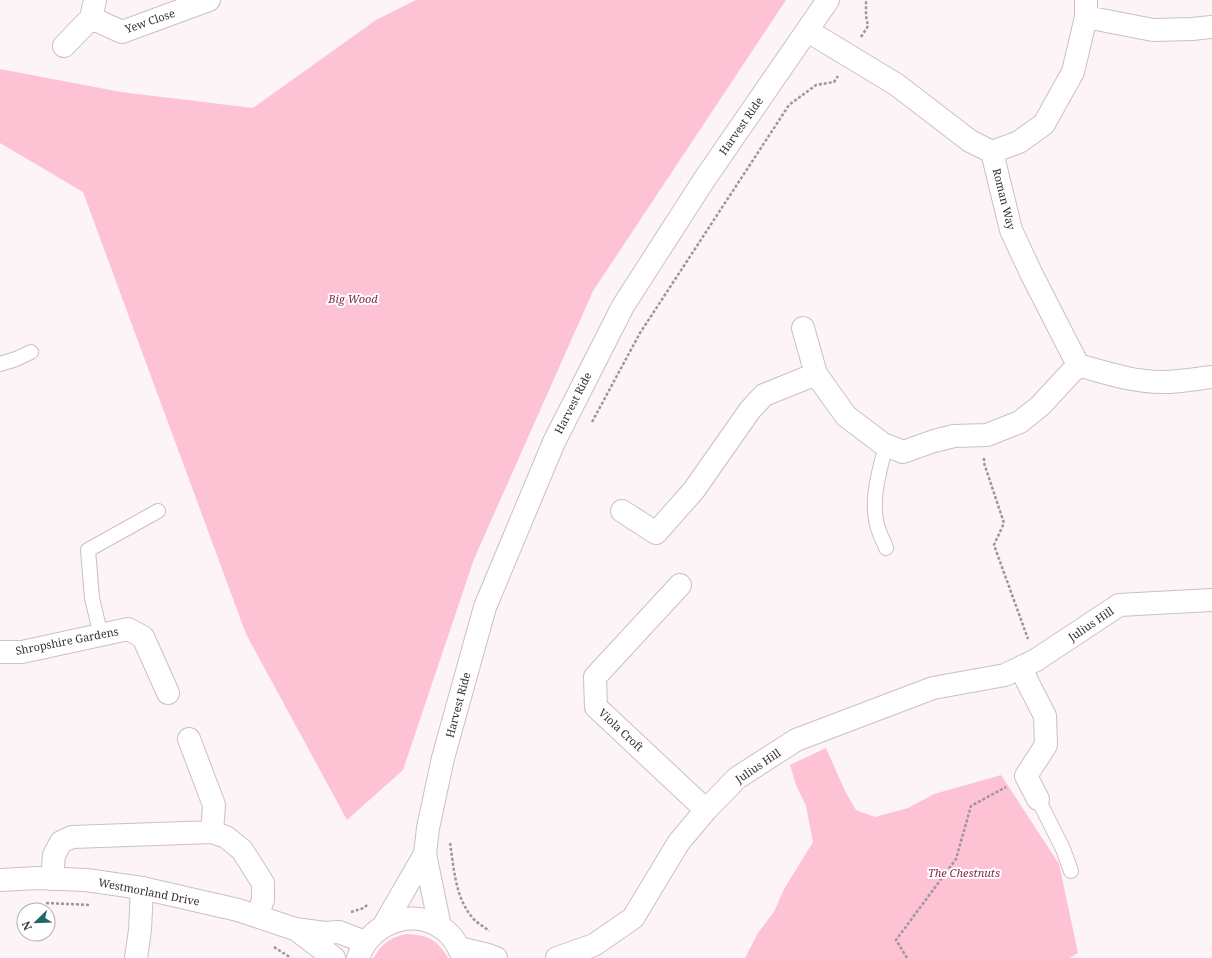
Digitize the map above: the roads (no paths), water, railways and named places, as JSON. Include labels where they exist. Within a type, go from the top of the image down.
[{"type":"street","name":"Yew Close","points":[[64,46],[93,9],[122,32],[209,0]]},
{"type":"street","name":"Harvest Ride","points":[[440,927],[425,854],[428,828],[443,758],[485,607],[554,442],[623,306],[704,180],[828,0]]},
{"type":"street","points":[[808,31],[897,85],[970,141],[992,152],[1019,142],[1044,124],[1073,72],[1086,9],[1153,30],[1212,27]]},
{"type":"street","name":"Roman Way","points":[[992,152],[1011,230],[1031,273],[1078,365]]},
{"type":"street","points":[[803,328],[816,374],[846,416],[886,446],[903,452],[934,441],[954,436],[987,435],[1020,422],[1040,406],[1078,365],[1133,379],[1148,381],[1162,382],[1212,377]]},
{"type":"street","points":[[622,511],[656,533],[694,490],[750,410],[764,395],[816,374]]},
{"type":"street","name":"Viola Croft","points":[[680,585],[595,677],[596,707],[706,810]]},
{"type":"street","name":"Julius Hill","points":[[557,958],[594,945],[633,918],[679,842],[706,810],[737,778],[796,740],[933,688],[1005,675],[1030,663],[1119,604],[1212,600]]},
{"type":"street","name":"Shropshire Gardens","points":[[0,652],[22,652],[128,629],[143,637],[168,693]]},
{"type":"street","points":[[1030,663],[1026,679],[1045,716],[1046,745],[1026,776],[1038,799]]},
{"type":"street","points":[[189,739],[214,805],[212,832]]},
{"type":"street","points":[[52,879],[54,855],[61,842],[72,837],[212,832],[226,837],[242,850],[263,883],[263,900],[257,916]]},
{"type":"street","name":"Harvest Ride","points":[[384,925],[425,854]]},
{"type":"street","name":"Westmorland Drive","points":[[0,880],[86,880],[142,888],[238,910],[295,929],[325,933],[338,932],[362,950]]},
{"type":"street","points":[[136,958],[140,930],[142,888]]},
{"type":"street","points":[[362,950],[374,933],[384,925],[398,920],[412,918],[427,921],[440,927],[451,936],[461,953],[488,955],[496,958]]},
{"type":"street","name":"Westmorland Drive","points":[[295,929],[334,958]]},
{"type":"lane","points":[[0,364],[31,352]]},
{"type":"lane","points":[[886,446],[877,482],[875,502],[878,530],[886,548]]},
{"type":"lane","points":[[101,636],[92,598],[88,550],[158,511]]},
{"type":"lane","points":[[1038,799],[1063,849],[1071,871]]},
{"type":"park label","name":"Big Wood","points":[[353,299]]},
{"type":"park label","name":"The Chestnuts","points":[[964,873]]}]
